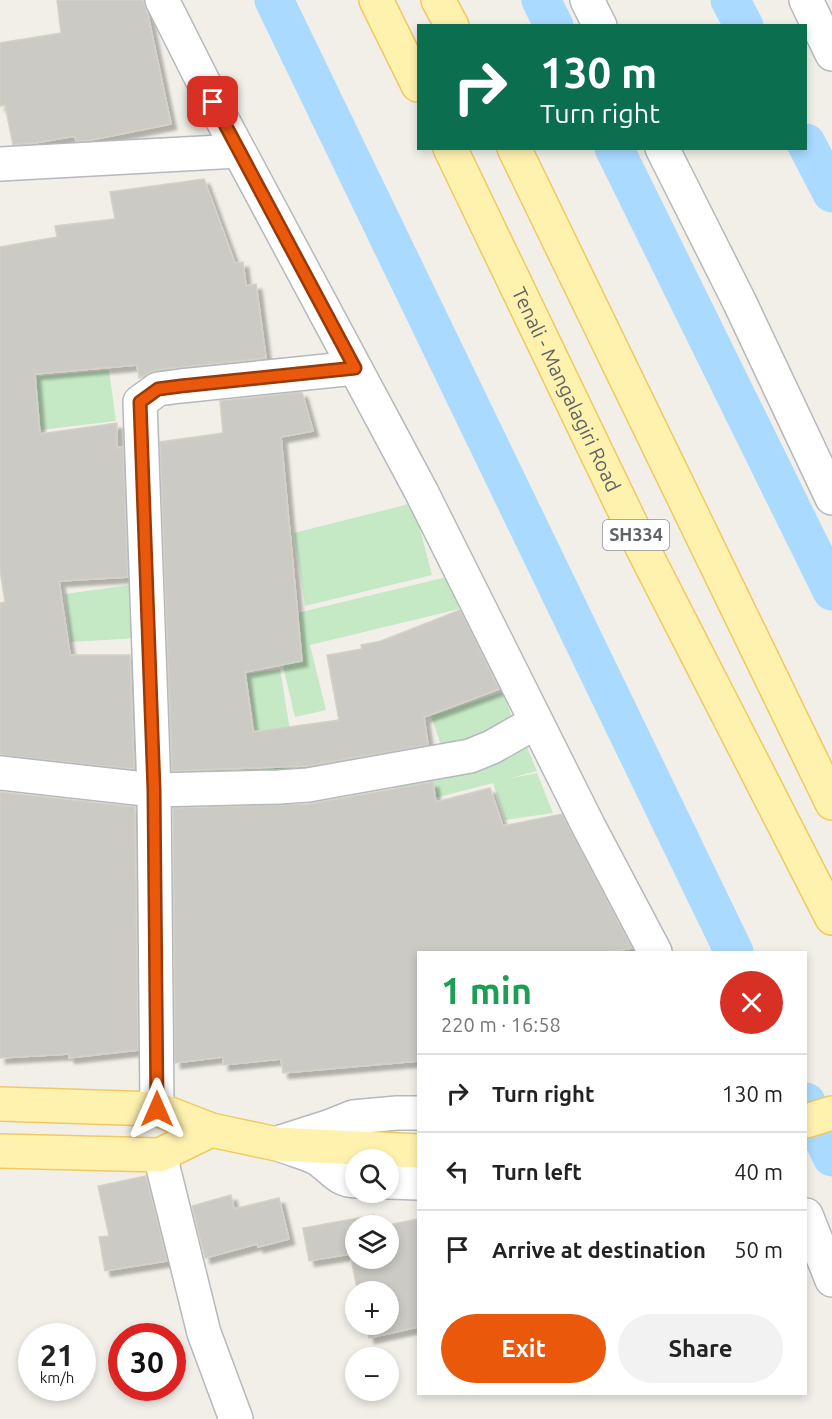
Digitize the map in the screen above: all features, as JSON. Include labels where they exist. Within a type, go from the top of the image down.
[{"type":"main road","points":[[376,0],[417,83]]},
{"type":"main road","points":[[438,0],[451,24]]},
{"type":"main road","name":"Tenali - Mangalagiri Road","points":[[451,150],[641,545],[832,918]]},
{"type":"main road","name":"SH334","points":[[515,150],[832,803]]},
{"type":"main road","points":[[0,1104],[157,1109],[211,1130],[277,1144],[417,1151]]},
{"type":"main road","points":[[807,1121],[832,1113]]},
{"type":"main road","points":[[0,1151],[160,1155],[211,1130]]},
{"type":"street","points":[[162,0],[238,150],[421,491],[589,828],[654,951]]},
{"type":"street","points":[[587,0],[599,24]]},
{"type":"street","points":[[806,0],[832,54]]},
{"type":"street","points":[[0,164],[238,150]]},
{"type":"street","points":[[663,150],[739,301],[832,498]]},
{"type":"street","points":[[157,1109],[154,790],[140,402],[158,389],[169,387],[355,368]]},
{"type":"street","points":[[0,773],[154,790],[308,785],[470,756],[492,747],[536,722]]},
{"type":"street","points":[[277,1144],[353,1117],[417,1113]]},
{"type":"street","points":[[277,1144],[318,1159],[336,1175],[345,1180]]},
{"type":"street","points":[[160,1155],[204,1333],[236,1419]]},
{"type":"street","points":[[399,1182],[417,1183]]},
{"type":"street","points":[[807,1218],[832,1280]]},
{"type":"green space","points":[[109,370],[116,421],[40,430],[39,423],[5,426],[0,380]]},
{"type":"green space","points":[[413,503],[432,575],[305,606],[294,533]]},
{"type":"green space","points":[[451,576],[459,609],[310,645],[326,710],[295,717],[272,619]]},
{"type":"green space","points":[[130,585],[139,638],[71,642],[65,594]]},
{"type":"green space","points":[[280,669],[296,767],[263,773],[246,674]]},
{"type":"green space","points":[[503,692],[515,726],[443,751],[431,716]]},
{"type":"green space","points":[[522,735],[537,771],[507,779],[537,773],[553,813],[505,820],[493,783],[400,807],[393,774]]},
{"type":"building","points":[[57,0],[143,0],[171,124],[86,141],[76,141],[75,136],[13,145],[5,105],[0,106],[0,43],[61,33]]},
{"type":"building","points":[[204,179],[235,263],[243,262],[246,286],[256,284],[266,358],[156,370],[139,378],[137,365],[35,374],[40,434],[117,423],[117,448],[123,447],[128,577],[59,581],[70,655],[130,655],[134,769],[0,755],[0,603],[5,602],[0,570],[0,247],[57,237],[55,226],[115,219],[110,192]]},
{"type":"building","points":[[302,392],[313,431],[281,437],[302,661],[245,672],[253,732],[339,720],[327,655],[362,649],[361,645],[381,641],[460,610],[499,689],[424,717],[428,745],[306,766],[172,771],[160,442],[223,433],[220,401]]},
{"type":"building","points":[[433,782],[436,802],[490,788],[503,826],[562,814],[632,948],[614,951],[417,951],[417,1061],[283,1073],[281,1059],[223,1065],[223,1057],[175,1063],[173,808],[309,804]]},
{"type":"building","points":[[0,792],[135,807],[138,1050],[69,1058],[69,1054],[0,1058]]},
{"type":"building","points":[[146,1176],[167,1261],[105,1271],[99,1237],[109,1236],[98,1186]]},
{"type":"building","points":[[231,1195],[234,1209],[279,1198],[289,1239],[258,1247],[257,1244],[205,1258],[192,1206]]},
{"type":"building","points":[[417,1219],[417,1327],[399,1331],[399,1281],[356,1281],[353,1269],[399,1269],[399,1223]]},
{"type":"building","points":[[345,1220],[345,1255],[309,1261],[303,1228]]},
{"type":"waterway","points":[[274,0],[734,951]]},
{"type":"waterway","points":[[541,0],[553,24]]},
{"type":"waterway","points":[[730,0],[743,24]]},
{"type":"waterway","points":[[807,145],[832,193]]},
{"type":"waterway","points":[[615,150],[832,591]]},
{"type":"waterway","points":[[807,1104],[832,1157]]},
{"type":"route","points":[[157,1109],[154,790],[140,402],[158,389],[355,368],[213,102]]}]
